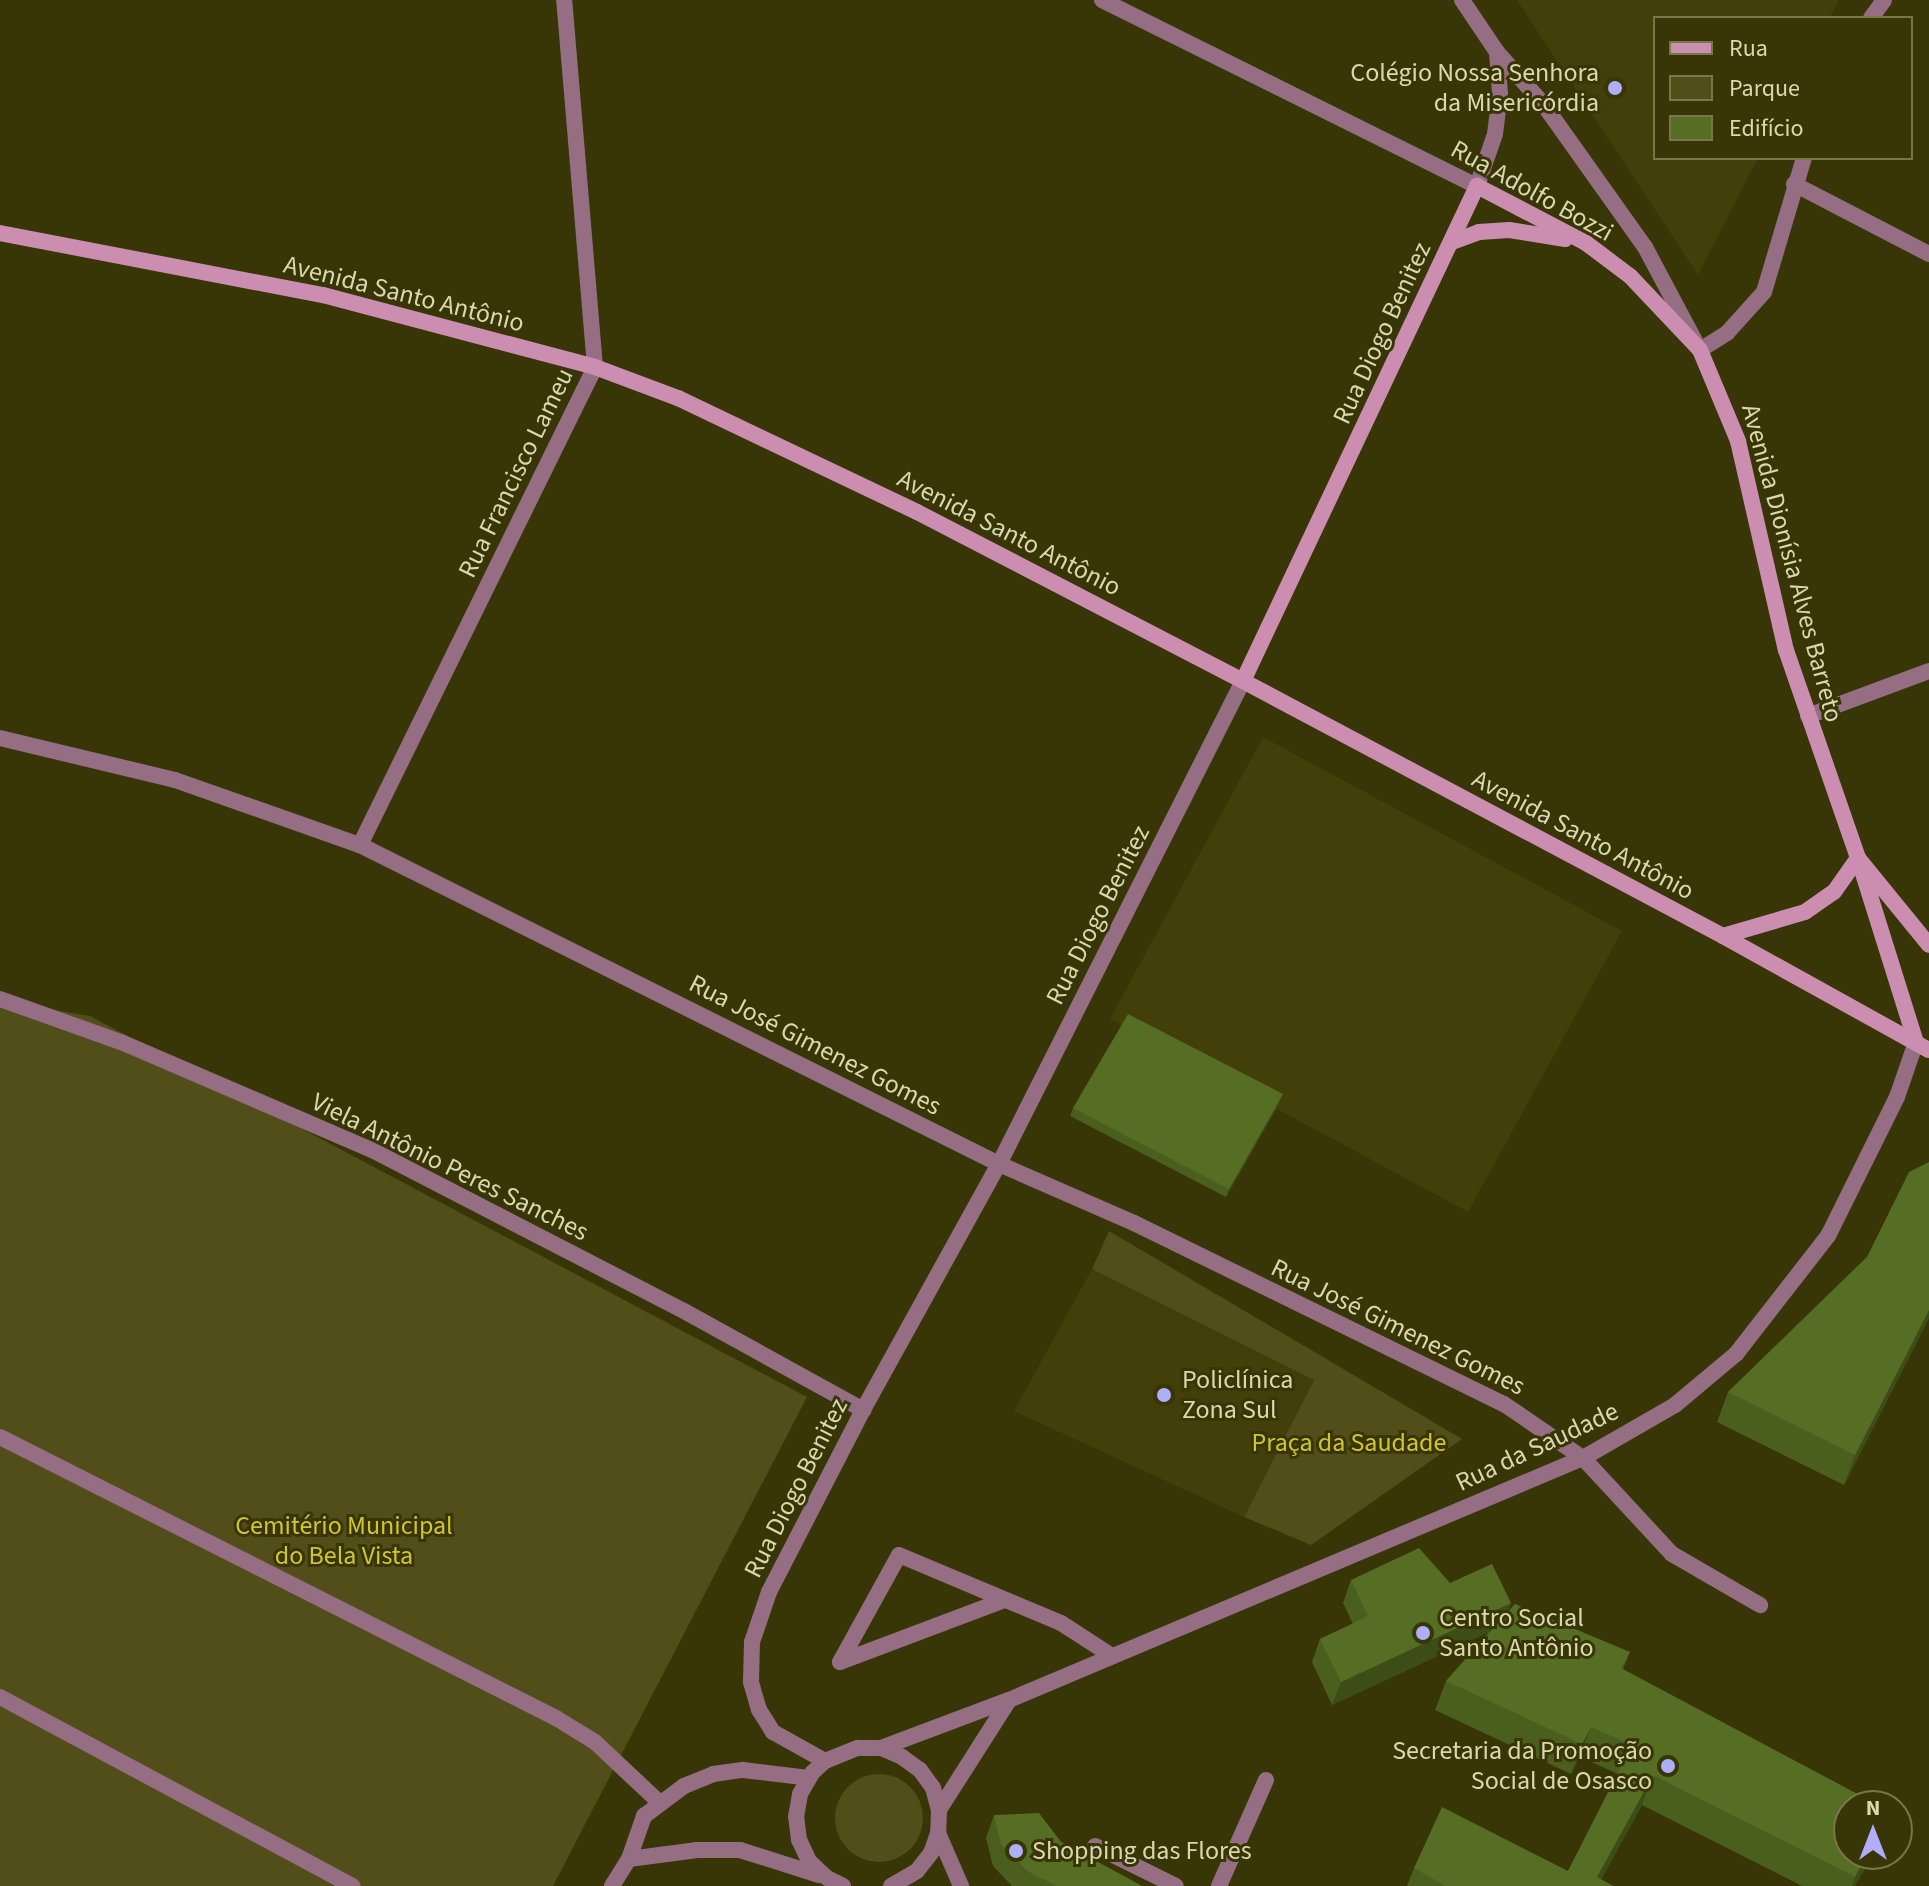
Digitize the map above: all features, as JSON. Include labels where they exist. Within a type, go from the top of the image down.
[{"type":"main road","name":"Rua Diogo Benitez","points":[[1243,681],[1477,186]]},
{"type":"main road","name":"Rua Adolfo Bozzi","points":[[1477,186],[1586,243],[1630,276],[1700,350]]},
{"type":"main road","points":[[1452,242],[1479,232],[1509,230],[1586,243]]},
{"type":"main road","name":"Avenida Santo Antônio","points":[[0,233],[323,295],[595,367],[746,428],[931,519],[1243,681],[1923,1046]]},
{"type":"main road","name":"Avenida Dionísia Alves Barreto","points":[[1700,350],[1738,441],[1786,650],[1858,858],[1929,945]]},
{"type":"main road","points":[[1723,936],[1805,912],[1834,892],[1858,858]]},
{"type":"main road","points":[[1858,858],[1923,1046]]},
{"type":"street","name":"Rua Francisco Lameu","points":[[360,845],[595,367],[564,0]]},
{"type":"street","name":"Rua Adolfo Bozzi","points":[[1102,0],[1477,186]]},
{"type":"street","name":"Avenida Dionísia Alves Barreto","points":[[1462,0],[1497,52],[1544,105],[1645,247],[1700,350]]},
{"type":"street","name":"Rua Diogo Benitez","points":[[1477,186],[1495,134],[1500,94],[1497,52]]},
{"type":"street","points":[[1700,350],[1727,333],[1764,292],[1803,160]]},
{"type":"street","points":[[1794,184],[1929,254]]},
{"type":"street","points":[[1808,716],[1929,671]]},
{"type":"street","name":"Rua Diogo Benitez","points":[[825,1761],[773,1732],[759,1710],[751,1682],[752,1642],[769,1592],[863,1410],[999,1164],[1243,681]]},
{"type":"street","name":"Rua José Gimenez Gomes","points":[[0,738],[175,780],[360,845],[999,1164],[1134,1223],[1504,1404],[1583,1458],[1672,1554],[1760,1605]]},
{"type":"street","name":"Viela Antônio Peres Sanches","points":[[0,999],[121,1042],[372,1150],[684,1311],[863,1410]]},
{"type":"street","name":"Rua da Saudade","points":[[825,1761],[858,1748],[881,1748],[1009,1700],[1583,1458],[1675,1405],[1736,1354],[1783,1298],[1828,1236],[1923,1046]]},
{"type":"street","points":[[0,1437],[556,1718],[595,1742],[659,1802]]},
{"type":"street","points":[[1004,1600],[840,1662],[899,1555],[1061,1623],[1112,1656]]},
{"type":"street","points":[[0,1697],[352,1886]]},
{"type":"street","points":[[939,1810],[1009,1700]]},
{"type":"street","points":[[881,1748],[902,1757],[920,1770],[933,1788],[939,1810],[938,1833],[931,1853],[917,1871],[891,1886]]},
{"type":"street","points":[[825,1761],[809,1778],[800,1794],[796,1817],[799,1840],[809,1861],[827,1878]]},
{"type":"street","points":[[612,1886],[629,1859],[644,1816],[659,1802],[713,1774],[743,1770],[809,1778]]},
{"type":"street","points":[[1219,1886],[1266,1780]]},
{"type":"street","points":[[938,1833],[961,1886]]},
{"type":"street","points":[[1095,1846],[1176,1886]]},
{"type":"street","points":[[629,1859],[697,1850],[740,1850],[843,1886]]},
{"type":"shaded area","name":"Colégio Nossa Senhora da Misericórdia","points":[[1517,0],[1839,0],[1831,16],[1653,16],[1653,160],[1757,160],[1698,275]]},
{"type":"shaded area","points":[[1263,737],[1622,931],[1468,1212],[1110,1019]]},
{"type":"shaded area","name":"Policlínica Zona Sul","points":[[1092,1269],[1314,1380],[1244,1517],[1014,1411]]},
{"type":"green space","name":"Cemitério Municipal do Bela Vista","points":[[0,1001],[90,1016],[807,1397],[553,1886],[0,1886]]},
{"type":"green space","name":"Praça da Saudade","points":[[1109,1231],[1462,1439],[1311,1545],[1244,1517],[1314,1380],[1092,1269]]},
{"type":"green space","points":[[879,1774],[904,1781],[916,1793],[923,1818],[916,1843],[904,1855],[879,1862],[854,1855],[842,1843],[835,1818],[842,1793],[854,1781]]},
{"type":"building","points":[[1128,1014],[1283,1094],[1229,1189],[1073,1108]]},
{"type":"building","points":[[1929,1162],[1929,1310],[1855,1455],[1728,1392],[1867,1257],[1909,1172]]},
{"type":"building","name":"Centro Social Santo Antônio","points":[[1419,1548],[1450,1583],[1492,1564],[1511,1603],[1341,1682],[1320,1639],[1368,1616],[1351,1580]]},
{"type":"building","points":[[1515,1604],[1630,1652],[1621,1668],[1850,1790],[1833,1790],[1833,1866],[1653,1775],[1597,1877],[1613,1886],[1446,1886],[1414,1868],[1442,1807],[1568,1871],[1632,1745],[1591,1727],[1582,1744],[1446,1681]]},
{"type":"building","points":[[1039,1813],[1061,1842],[1142,1886],[1057,1886],[1027,1871],[1001,1844],[994,1815]]},
{"type":"building","points":[[1841,1870],[1859,1870],[1855,1877]]},
{"type":"place","name":"Colégio Nossa Senhora da Misericórdia","points":[[1615,88]]},
{"type":"place","name":"Policlínica Zona Sul","points":[[1164,1395]]},
{"type":"place","name":"Centro Social Santo Antônio","points":[[1423,1633]]},
{"type":"place","name":"Secretaria da Promoção Social de Osasco","points":[[1668,1766]]},
{"type":"place","name":"Shopping das Flores","points":[[1016,1851]]}]
